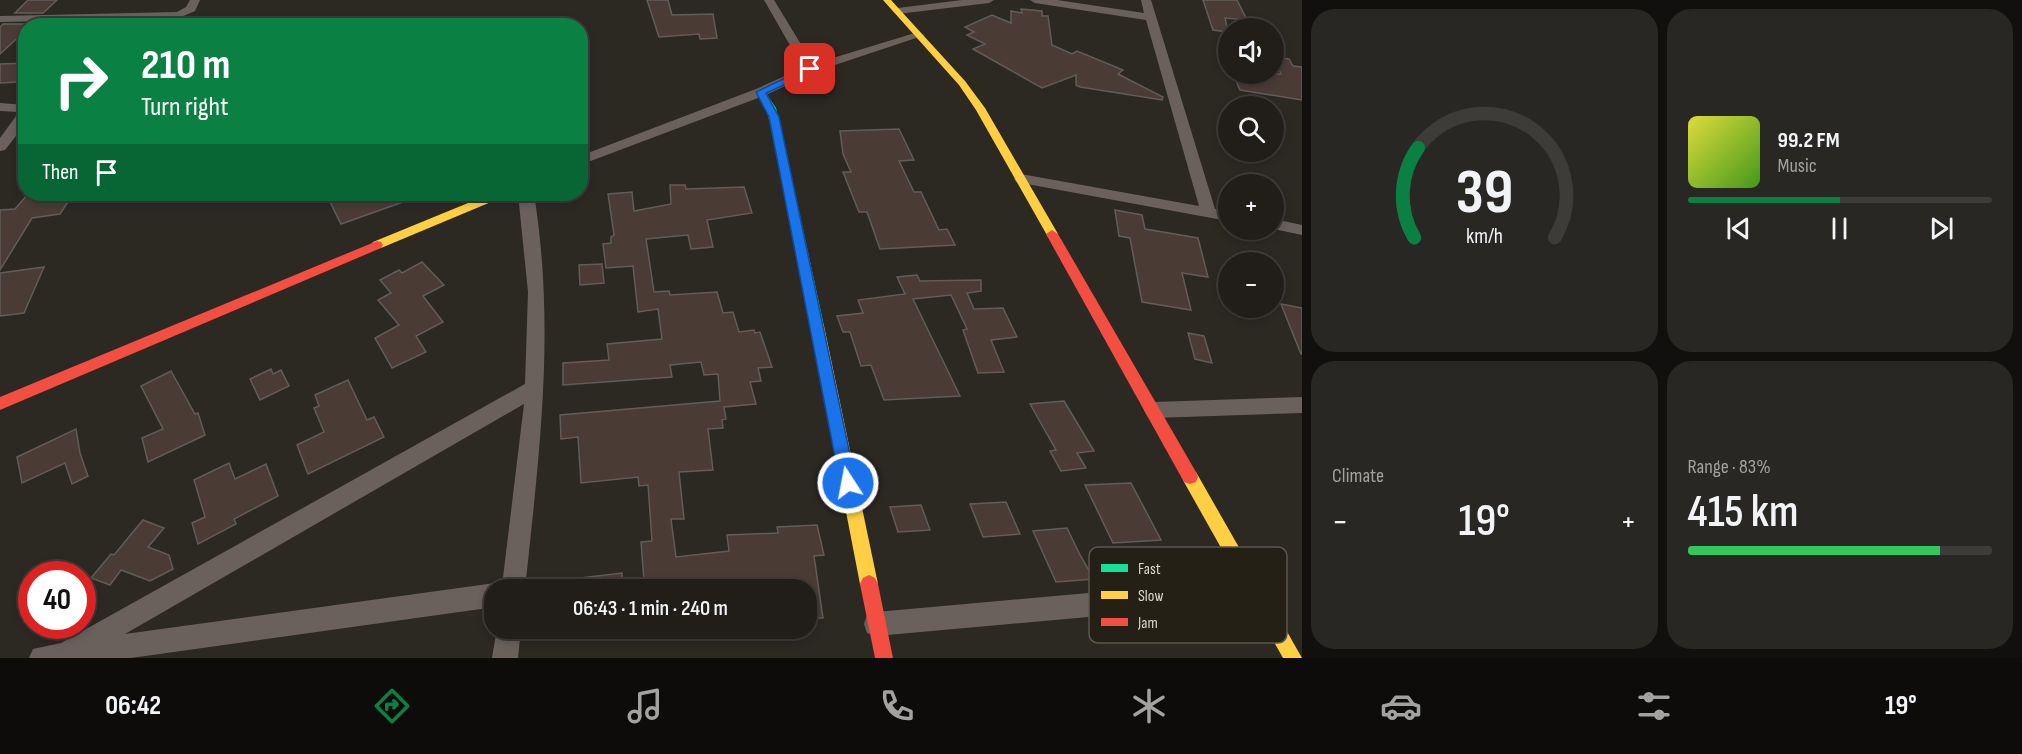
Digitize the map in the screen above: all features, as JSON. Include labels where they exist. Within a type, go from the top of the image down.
[{"type":"street","points":[[45,18],[179,15],[191,9],[195,0]]},
{"type":"street","points":[[769,0],[810,69]]},
{"type":"street","points":[[886,0],[972,96],[1231,547]]},
{"type":"street","points":[[898,11],[989,0]]},
{"type":"street","points":[[1035,0],[1150,17]]},
{"type":"street","points":[[1146,0],[1209,213]]},
{"type":"street","points":[[0,19],[18,19]]},
{"type":"street","points":[[588,158],[760,92],[810,69],[919,35]]},
{"type":"street","points":[[760,92],[771,108],[777,132],[884,658]]},
{"type":"street","points":[[0,107],[18,108]]},
{"type":"street","points":[[0,147],[18,123]]},
{"type":"street","points":[[1021,179],[1218,214]]},
{"type":"street","points":[[0,404],[482,201]]},
{"type":"street","points":[[514,579],[535,388],[538,322],[536,266],[527,201]]},
{"type":"street","points":[[1284,226],[1302,230]]},
{"type":"street","points":[[54,656],[535,388]]},
{"type":"street","points":[[1154,410],[1302,405]]},
{"type":"street","points":[[54,656],[484,597]]},
{"type":"street","points":[[876,624],[1089,605]]},
{"type":"street","points":[[506,658],[508,639]]},
{"type":"street","points":[[1285,643],[1293,658]]},
{"type":"building","points":[[28,0],[57,0],[43,13],[15,13]]},
{"type":"building","points":[[647,0],[668,0],[672,15],[713,14],[717,38],[700,39],[699,34],[659,37]]},
{"type":"building","points":[[1203,0],[1237,0],[1246,18],[1218,18],[1218,31],[1213,30]]},
{"type":"building","points":[[1021,9],[1042,11],[1042,16],[1048,16],[1052,45],[1072,54],[1077,51],[1123,70],[1118,74],[1163,97],[1162,100],[1080,87],[1076,85],[1076,75],[1042,88],[973,49],[985,44],[967,35],[974,32],[965,27],[992,15],[1011,23],[1011,11],[1022,13]]},
{"type":"building","points":[[3,24],[18,24],[18,37],[0,54],[0,27]]},
{"type":"building","points":[[1284,58],[1289,59],[1293,66],[1302,67],[1302,100],[1240,90],[1237,84],[1284,84]]},
{"type":"building","points":[[18,63],[17,82],[0,83],[0,64]]},
{"type":"building","points":[[899,129],[914,160],[899,161],[914,192],[921,192],[939,230],[947,229],[955,245],[880,249],[867,212],[859,212],[843,172],[851,172],[843,154],[840,131]]},
{"type":"building","points":[[670,185],[685,185],[686,189],[744,187],[752,213],[707,220],[713,247],[691,249],[688,235],[646,239],[654,292],[669,291],[670,295],[717,292],[723,313],[733,312],[739,332],[754,330],[755,333],[760,332],[772,367],[758,368],[761,381],[750,382],[756,404],[724,407],[726,419],[722,420],[723,428],[708,429],[713,470],[679,472],[684,519],[671,519],[676,557],[729,551],[727,535],[778,533],[777,527],[817,525],[824,555],[814,556],[823,618],[817,618],[817,579],[644,579],[641,542],[652,541],[648,485],[639,486],[638,477],[581,483],[578,437],[561,439],[560,415],[720,401],[718,374],[704,375],[701,362],[670,365],[672,377],[563,385],[563,363],[609,360],[607,344],[662,339],[658,309],[638,312],[633,266],[606,268],[603,244],[611,243],[611,237],[614,235],[608,194],[632,192],[634,211],[671,204]]},
{"type":"building","points":[[22,201],[68,201],[60,214],[32,218],[0,270],[0,210],[15,209]]},
{"type":"building","points":[[330,201],[406,201],[341,224]]},
{"type":"building","points":[[1115,210],[1142,215],[1145,229],[1198,238],[1208,277],[1182,273],[1191,310],[1142,302],[1130,238],[1119,236]]},
{"type":"building","points":[[422,262],[444,285],[423,296],[443,322],[416,336],[426,352],[392,368],[375,338],[399,325],[378,300],[391,293],[380,280],[399,270],[402,273]]},
{"type":"building","points":[[602,264],[604,283],[580,285],[579,265]]},
{"type":"building","points":[[44,267],[24,313],[0,316],[0,273]]},
{"type":"building","points":[[917,275],[920,281],[981,280],[981,291],[967,293],[974,309],[1003,308],[1017,337],[991,340],[1004,372],[978,373],[963,330],[967,329],[951,295],[913,299],[960,396],[884,400],[871,365],[861,366],[850,332],[843,332],[837,316],[863,313],[858,300],[905,294],[897,277]]},
{"type":"building","points":[[1284,305],[1302,308],[1301,354],[1284,312]]},
{"type":"building","points":[[1188,333],[1204,336],[1212,363],[1195,359]]},
{"type":"building","points":[[271,369],[273,374],[281,370],[289,386],[260,400],[250,379]]},
{"type":"building","points":[[171,371],[195,414],[198,413],[205,435],[148,462],[142,438],[163,429],[141,386]]},
{"type":"building","points":[[348,380],[367,420],[374,417],[384,437],[308,474],[297,445],[324,432],[314,408],[319,406],[315,395]]},
{"type":"building","points":[[1064,401],[1094,451],[1077,453],[1086,468],[1061,471],[1050,451],[1056,450],[1030,404]]},
{"type":"building","points":[[76,429],[80,453],[88,476],[72,484],[65,463],[22,483],[17,457]]},
{"type":"building","points":[[229,463],[235,479],[266,464],[278,496],[234,519],[236,524],[198,544],[192,523],[205,517],[194,480]]},
{"type":"building","points":[[1131,483],[1161,540],[1113,543],[1085,485]]},
{"type":"building","points":[[1006,502],[1020,534],[983,537],[970,504]]},
{"type":"building","points":[[921,505],[930,530],[898,532],[890,507]]},
{"type":"building","points":[[143,520],[164,528],[148,547],[169,555],[173,569],[150,581],[121,570],[110,585],[96,580],[96,572],[111,554],[114,555]]},
{"type":"building","points":[[1067,528],[1089,570],[1089,579],[1056,582],[1033,531]]},
{"type":"building","points":[[622,573],[622,579],[572,579]]},
{"type":"traffic: fast","points":[[761,92],[771,108],[777,132],[817,326]]},
{"type":"traffic: slow","points":[[887,0],[962,83],[981,110],[1052,234]]},
{"type":"traffic: slow","points":[[377,245],[482,201]]},
{"type":"traffic: slow","points":[[817,326],[869,584]]},
{"type":"traffic: slow","points":[[1190,477],[1230,547]]},
{"type":"traffic: slow","points":[[1284,643],[1293,658]]},
{"type":"traffic: jam","points":[[1052,234],[1190,477]]},
{"type":"traffic: jam","points":[[0,404],[377,245]]},
{"type":"traffic: jam","points":[[869,584],[884,658]]},
{"type":"route","points":[[810,69],[760,92],[774,117],[848,483]]}]
